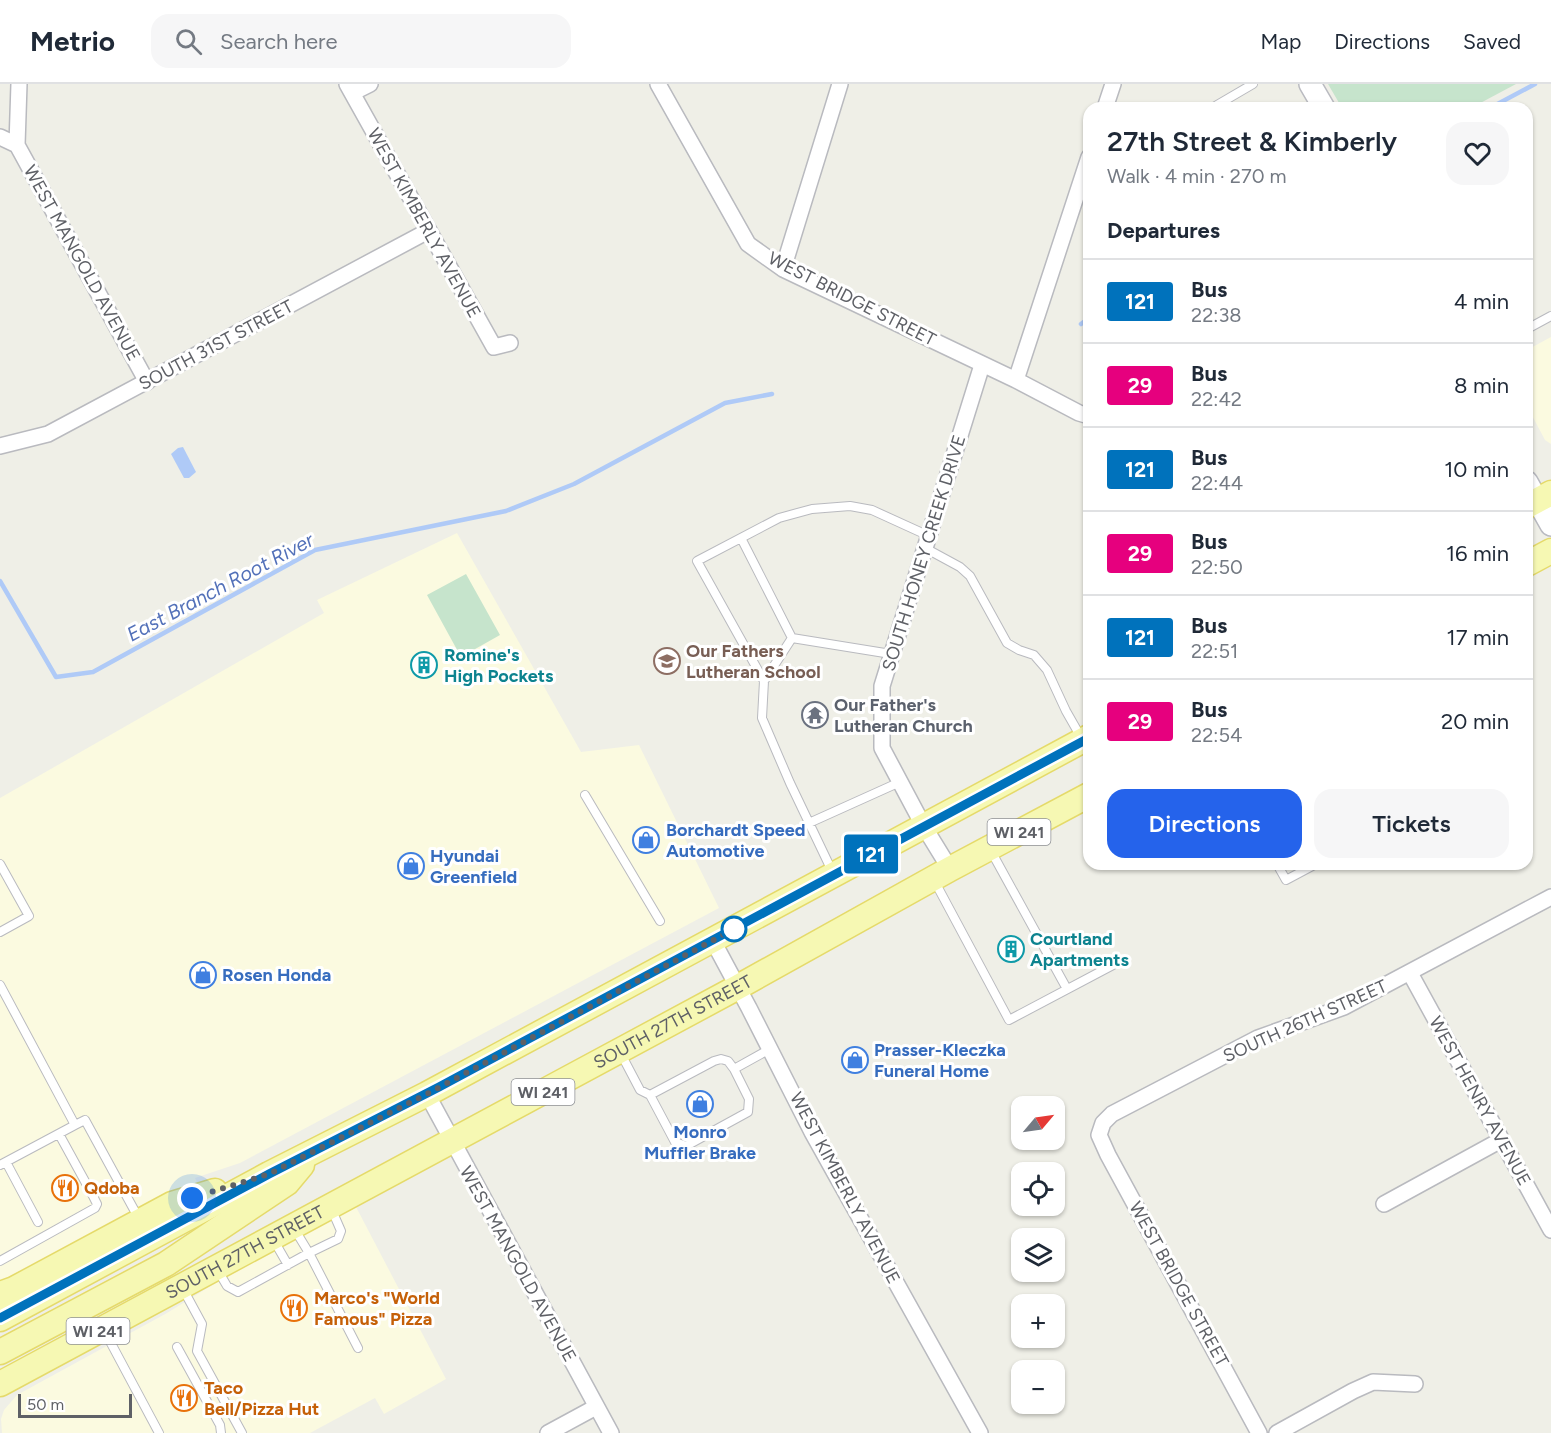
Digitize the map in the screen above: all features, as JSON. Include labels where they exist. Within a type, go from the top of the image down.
[{"type":"main road","points":[[1533,561],[1551,551]]},
{"type":"main road","name":"WI 241","points":[[145,1229],[172,1204],[269,1174],[427,1094],[1083,741]]},
{"type":"main road","name":"SOUTH 27TH STREET","points":[[7,1380],[620,1051],[1083,798]]},
{"type":"main road","points":[[0,1352],[166,1264],[287,1183],[314,1152]]},
{"type":"main road","points":[[0,1294],[145,1229]]},
{"type":"main road","points":[[0,1318],[145,1229]]},
{"type":"main road","points":[[0,1398],[7,1380]]},
{"type":"street","name":"WEST MANGOLD AVENUE","points":[[19,84],[17,145],[147,382]]},
{"type":"street","points":[[350,89],[370,84]]},
{"type":"street","name":"WEST BRIDGE STREET","points":[[658,84],[748,244],[783,269],[1083,414]]},
{"type":"street","points":[[783,269],[840,84]]},
{"type":"street","points":[[1107,102],[1113,84]]},
{"type":"street","points":[[1310,84],[1320,102]]},
{"type":"street","name":"WEST KIMBERLY AVENUE","points":[[350,89],[494,347],[510,343]]},
{"type":"street","name":"WEST MANGOLD AVENUE","points":[[0,138],[17,145]]},
{"type":"street","points":[[1016,380],[1083,175]]},
{"type":"street","name":"SOUTH 31ST STREET","points":[[0,446],[48,434],[428,231]]},
{"type":"street","name":"SOUTH HONEY CREEK DRIVE","points":[[941,874],[923,825],[882,748],[882,686],[982,365]]},
{"type":"street","points":[[1534,499],[1551,525]]},
{"type":"street","name":"SOUTH 26TH STREET","points":[[1099,1135],[1103,1123],[1112,1114],[1258,1038],[1344,1007],[1551,897]]},
{"type":"street","name":"WEST KIMBERLY AVENUE","points":[[713,941],[812,1132],[980,1433]]},
{"type":"street","name":"WEST HENRY AVENUE","points":[[1410,973],[1551,1230]]},
{"type":"street","name":"WEST MANGOLD AVENUE","points":[[427,1094],[611,1433]]},
{"type":"street","name":"WEST BRIDGE STREET","points":[[1099,1135],[1259,1433]]},
{"type":"street","points":[[1384,1204],[1501,1140]]},
{"type":"street","points":[[1277,1433],[1373,1382],[1415,1384]]},
{"type":"street","points":[[548,1433],[596,1407]]},
{"type":"lane","points":[[1222,102],[1254,84]]},
{"type":"lane","points":[[1533,326],[1551,316]]},
{"type":"lane","points":[[764,681],[697,561],[779,518],[812,509],[850,506],[872,510],[927,542],[970,576],[1007,643],[1034,655],[1047,670],[1066,711],[1083,735]]},
{"type":"lane","points":[[741,538],[792,638]]},
{"type":"lane","points":[[792,638],[891,654]]},
{"type":"lane","points":[[792,638],[764,681],[762,718],[834,874]]},
{"type":"lane","points":[[809,823],[900,782]]},
{"type":"lane","points":[[585,795],[660,921]]},
{"type":"lane","points":[[990,848],[1067,989]]},
{"type":"lane","points":[[0,864],[29,916],[0,932]]},
{"type":"lane","points":[[1280,870],[1286,880],[1305,870]]},
{"type":"lane","points":[[941,874],[1009,1020],[1113,965]]},
{"type":"lane","points":[[0,986],[75,1125]]},
{"type":"lane","points":[[734,1069],[770,1049]]},
{"type":"lane","points":[[620,1051],[640,1090],[650,1095],[675,1142],[686,1146],[748,1112],[749,1100],[734,1069],[728,1061],[721,1059],[650,1095]]},
{"type":"lane","points":[[38,1222],[3,1164],[85,1120],[145,1229]]},
{"type":"lane","points":[[0,1261],[95,1208],[97,1204],[59,1134]]},
{"type":"lane","points":[[216,1268],[227,1287],[238,1292],[338,1239],[341,1231],[330,1207]]},
{"type":"lane","points":[[283,1232],[309,1253],[358,1348]]},
{"type":"lane","points":[[283,1232],[288,1265]]},
{"type":"lane","points":[[181,1286],[202,1324],[197,1351],[242,1433]]},
{"type":"lane","points":[[103,1328],[159,1433]]},
{"type":"lane","points":[[177,1347],[220,1425],[221,1433]]},
{"type":"shaded area","points":[[1328,84],[1516,84],[1482,102],[1338,102]]},
{"type":"shaded area","points":[[1551,337],[1551,444],[1545,440],[1533,417],[1533,347]]},
{"type":"shaded area","points":[[457,533],[581,752],[639,745],[719,908],[240,1163],[195,1178],[199,1186],[0,1288],[0,798],[324,613],[317,600]]},
{"type":"shaded area","points":[[466,574],[500,635],[461,657],[427,595]]},
{"type":"shaded area","points":[[355,1205],[446,1379],[384,1414],[375,1398],[310,1433],[2,1433],[1,1419],[4,1410],[17,1395],[167,1313],[251,1261]]},
{"type":"water","points":[[183,447],[196,472],[189,478],[184,478],[171,454]]},
{"type":"waterway","name":"East Branch Root River","points":[[1501,102],[1535,84]]},
{"type":"waterway","name":"East Branch Root River","points":[[0,581],[56,677],[93,672],[315,550],[506,511],[574,484],[725,403],[772,394]]},
{"type":"bus line","name":"121","points":[[0,1318],[269,1174],[439,1087],[923,825],[1083,741]]},
{"type":"place","name":"Our Fathers Lutheran School","points":[[667,661]]},
{"type":"place","name":"Romine's High Pockets","points":[[424,665]]},
{"type":"place","name":"Our Father's Lutheran Church","points":[[815,715]]},
{"type":"place","name":"Borchardt Speed Automotive","points":[[646,840]]},
{"type":"place","name":"Hyundai Greenfield","points":[[411,866]]},
{"type":"place","name":"Courtland Apartments","points":[[1011,949]]},
{"type":"place","name":"Rosen Honda","points":[[203,975]]},
{"type":"place","name":"Prasser-Kleczka Funeral Home","points":[[855,1060]]},
{"type":"place","name":"Monro Muffler Brake","points":[[700,1104]]},
{"type":"place","name":"Qdoba","points":[[65,1188]]},
{"type":"place","name":"Marco's \"World Famous\" Pizza","points":[[294,1308]]},
{"type":"place","name":"Taco Bell/Pizza Hut","points":[[184,1398]]},
{"type":"route","points":[[192,1198],[269,1174],[427,1094],[734,929]]}]
